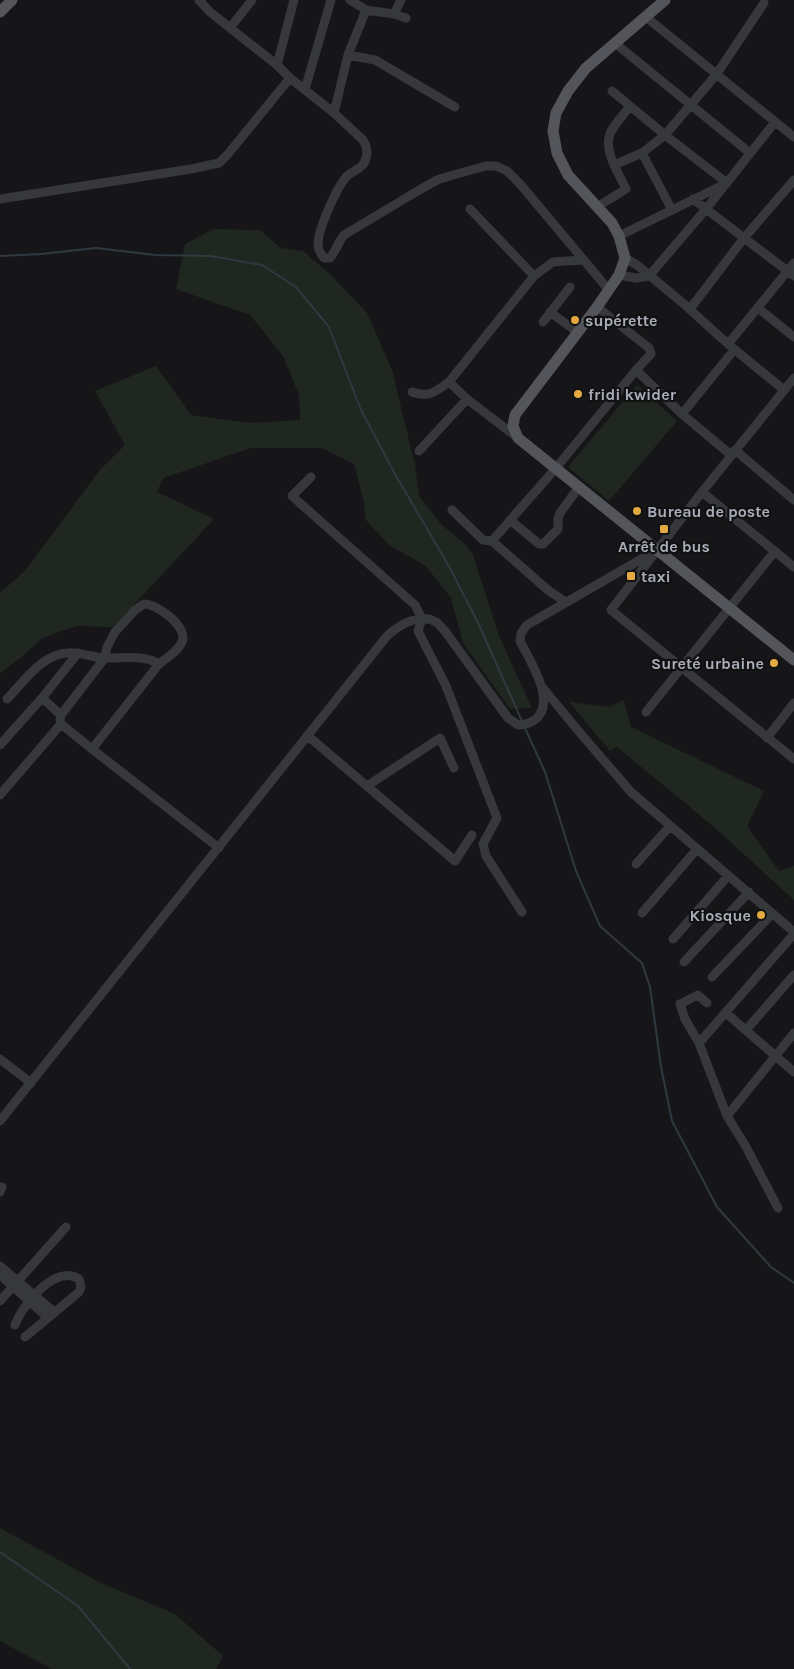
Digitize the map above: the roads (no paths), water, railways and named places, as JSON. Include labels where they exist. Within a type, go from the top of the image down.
[{"type":"main road","points":[[0,12],[12,0]]},
{"type":"main road","points":[[665,0],[586,68],[568,91],[556,113],[553,131],[557,153],[568,175],[612,223],[625,258],[619,275],[515,415],[513,426],[518,438],[794,660]]},
{"type":"street","points":[[199,0],[210,12],[277,65],[363,140],[367,151],[366,158],[360,168],[347,176],[333,200],[319,236],[319,251],[324,258],[332,256],[338,242],[344,235],[437,180],[486,166],[496,166],[507,171],[521,185],[608,289]]},
{"type":"street","points":[[230,28],[252,0]]},
{"type":"street","points":[[277,65],[294,0]]},
{"type":"street","points":[[305,89],[332,0]]},
{"type":"street","points":[[350,0],[366,10],[394,14],[406,18]]},
{"type":"street","points":[[394,14],[401,0]]},
{"type":"street","points":[[614,165],[642,153],[665,135],[716,75],[764,3]]},
{"type":"street","points":[[334,113],[348,55],[366,10]]},
{"type":"street","points":[[646,17],[794,137]]},
{"type":"street","points":[[616,44],[750,153]]},
{"type":"street","points":[[348,55],[375,60],[455,107]]},
{"type":"street","points":[[0,199],[219,163],[290,78]]},
{"type":"street","points":[[612,91],[726,183]]},
{"type":"street","points":[[597,208],[626,189],[614,165],[607,142],[612,129],[630,106]]},
{"type":"street","points":[[619,275],[636,278],[649,276],[706,209],[775,122]]},
{"type":"street","points":[[642,153],[672,210]]},
{"type":"street","points":[[686,306],[690,309],[744,238],[794,180]]},
{"type":"street","points":[[618,236],[726,183]]},
{"type":"street","points":[[693,199],[791,274]]},
{"type":"street","points":[[470,210],[534,276]]},
{"type":"street","points":[[625,258],[637,265],[731,347],[784,390]]},
{"type":"street","points":[[412,392],[424,396],[435,392],[449,382],[534,276],[553,262],[582,260]]},
{"type":"street","points":[[682,414],[758,308],[791,274],[794,263]]},
{"type":"street","points":[[543,322],[570,287]]},
{"type":"street","points":[[492,541],[556,468],[636,370],[652,354],[649,348],[597,307]]},
{"type":"street","points":[[758,308],[794,337]]},
{"type":"street","points":[[550,312],[577,332]]},
{"type":"street","points":[[636,370],[682,414],[794,500]]},
{"type":"street","points":[[794,378],[702,492],[611,610],[794,759]]},
{"type":"street","points":[[449,382],[518,438]]},
{"type":"street","points":[[418,451],[467,398]]},
{"type":"street","points":[[311,477],[292,496],[415,605],[422,619],[418,631],[446,686],[496,818],[483,844],[486,856],[522,912]]},
{"type":"street","points":[[510,520],[538,544],[543,544],[558,529],[560,513],[579,487]]},
{"type":"street","points":[[702,492],[794,567]]},
{"type":"street","points":[[452,510],[483,540],[492,541],[549,591],[566,602]]},
{"type":"street","points":[[657,550],[527,625],[521,633],[520,641],[542,686],[631,792],[749,892],[794,933],[699,1044]]},
{"type":"street","points":[[646,712],[730,609],[774,551]]},
{"type":"street","points":[[0,795],[61,719],[93,675],[104,659],[107,647],[116,632],[144,604],[154,605],[180,627],[182,642],[177,649],[159,664],[92,749]]},
{"type":"street","points":[[0,1121],[387,636],[399,626],[422,619],[435,621],[445,631],[508,718],[518,725],[530,723],[540,715],[544,703],[542,686]]},
{"type":"street","points":[[0,745],[42,698],[78,653]]},
{"type":"street","points":[[7,699],[40,664],[59,654],[78,653],[104,659],[144,658],[159,664]]},
{"type":"street","points":[[42,698],[92,749],[219,848]]},
{"type":"street","points":[[767,738],[794,704]]},
{"type":"street","points":[[308,736],[455,861],[472,835]]},
{"type":"street","points":[[366,786],[440,738],[454,768]]},
{"type":"street","points":[[636,864],[670,826]]},
{"type":"street","points":[[642,913],[697,849]]},
{"type":"street","points":[[673,939],[728,876]]},
{"type":"street","points":[[684,962],[749,892]]},
{"type":"street","points":[[712,977],[772,914]]},
{"type":"street","points":[[746,1030],[794,975]]},
{"type":"street","points":[[706,1003],[698,995],[680,1004],[685,1019],[699,1044],[728,1116],[778,1208]]},
{"type":"street","points":[[726,1013],[794,1072]]},
{"type":"street","points":[[728,1116],[794,1032]]},
{"type":"street","points":[[0,1059],[30,1083]]},
{"type":"street","points":[[0,1301],[66,1227]]},
{"type":"street","points":[[0,1266],[15,1284]]},
{"type":"street","points":[[0,1275],[15,1284],[51,1315]]},
{"type":"street","points":[[16,1326],[20,1314],[32,1298],[51,1280],[72,1276],[77,1277],[81,1284],[80,1292],[25,1337]]},
{"type":"waterway","points":[[0,256],[96,248],[155,255],[211,256],[262,265],[296,287],[329,327],[361,410],[395,474],[450,568],[479,625],[522,721]]},
{"type":"waterway","points":[[525,728],[545,772],[576,871],[600,926],[642,963],[650,987],[661,1067],[672,1121],[717,1207],[771,1267],[794,1283]]},
{"type":"waterway","points":[[0,1552],[78,1606],[130,1669]]},
{"type":"place","name":"supérette","points":[[575,320]]},
{"type":"place","name":"fridi kwider","points":[[578,394]]},
{"type":"place","name":"Bureau de poste","points":[[637,511]]},
{"type":"place","name":"Arrêt de bus","points":[[664,529]]},
{"type":"place","name":"taxi","points":[[631,576]]},
{"type":"place","name":"Sureté urbaine","points":[[774,663]]},
{"type":"place","name":"Kiosque","points":[[761,915]]}]
